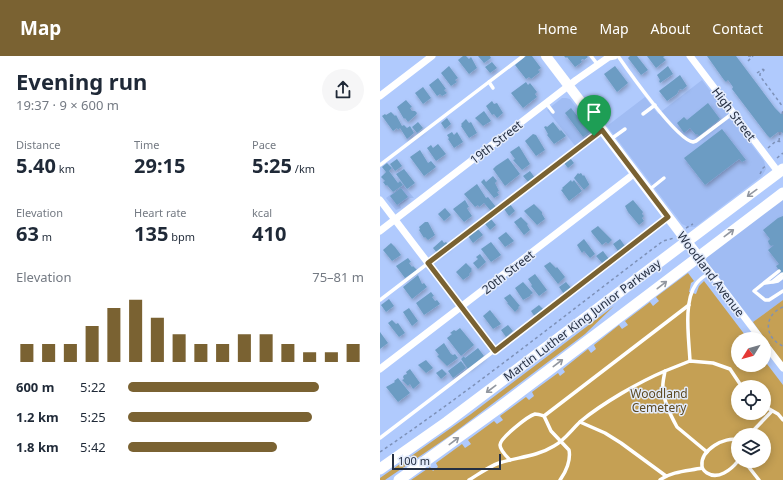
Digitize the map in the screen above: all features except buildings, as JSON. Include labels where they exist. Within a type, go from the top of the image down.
[{"type":"main road","name":"Martin Luther King Junior Parkway","points":[[380,469],[446,422],[781,171]]},
{"type":"main road","name":"Martin Luther King Junior Parkway","points":[[399,480],[499,408],[783,193]]},
{"type":"street","points":[[380,96],[432,56]]},
{"type":"street","name":"Woodland Avenue","points":[[546,56],[756,332]]},
{"type":"street","name":"19th Street","points":[[380,231],[546,103],[609,57],[614,56]]},
{"type":"street","name":"High Street","points":[[690,56],[771,162],[781,171]]},
{"type":"street","name":"20th Street","points":[[380,369],[635,173]]},
{"type":"street","points":[[380,200],[495,351]]},
{"type":"street","points":[[771,352],[783,368]]},
{"type":"lane","points":[[380,165],[523,56]]},
{"type":"lane","points":[[591,56],[598,65]]},
{"type":"lane","points":[[618,56],[655,105],[686,140],[693,142],[734,113]]},
{"type":"lane","points":[[489,82],[493,88]]},
{"type":"lane","points":[[546,103],[553,112]]},
{"type":"lane","points":[[643,114],[655,105]]},
{"type":"lane","points":[[610,140],[625,128]]},
{"type":"lane","points":[[380,300],[602,130]]},
{"type":"lane","points":[[577,142],[580,147]]},
{"type":"lane","points":[[648,190],[664,178]]},
{"type":"lane","points":[[380,438],[668,217]]},
{"type":"lane","points":[[690,361],[688,320],[689,305],[692,292],[696,284],[710,272]]},
{"type":"lane","points":[[764,283],[772,282],[781,274]]},
{"type":"lane","points":[[781,274],[764,283],[754,291],[765,300],[772,300],[783,291]]},
{"type":"lane","points":[[544,416],[689,305]]},
{"type":"lane","points":[[469,480],[485,469],[498,463],[543,453],[561,442],[580,422],[626,391],[665,371],[690,361],[725,366],[734,373],[738,380]]},
{"type":"lane","points":[[665,371],[663,389],[664,396],[674,423],[707,452]]},
{"type":"lane","points":[[756,428],[772,411],[778,414],[783,420]]},
{"type":"lane","points":[[510,460],[500,446],[501,441],[517,426],[534,415],[537,414],[544,416],[551,431],[569,450],[565,474],[560,480]]},
{"type":"lane","points":[[580,422],[605,433],[621,443],[666,476]]},
{"type":"lane","points":[[731,439],[725,440],[707,452],[702,463],[702,468],[705,472],[718,478],[732,468]]},
{"type":"lane","points":[[660,480],[666,476],[702,468]]},
{"type":"lane","points":[[750,468],[759,480]]},
{"type":"lane","points":[[708,480],[710,475]]},
{"type":"path","points":[[748,61],[751,56]]},
{"type":"path","points":[[757,73],[762,69],[764,70],[760,76],[783,107]]},
{"type":"path","points":[[782,114],[783,110]]},
{"type":"path","points":[[779,141],[780,132]]},
{"type":"path","points":[[768,148],[776,141],[783,142]]},
{"type":"path","points":[[755,178],[762,173],[763,168],[783,153]]},
{"type":"path","points":[[688,227],[693,224]]},
{"type":"path","points":[[380,452],[498,367],[664,241],[673,238]]},
{"type":"path","points":[[783,307],[774,312],[769,323],[772,338],[783,346]]},
{"type":"shaded area","points":[[702,80],[764,161],[766,169],[762,176],[695,227],[688,227],[682,224],[607,126],[645,97],[658,114]]},
{"type":"shaded area","points":[[562,98],[570,99],[594,131],[576,147],[547,110]]},
{"type":"shaded area","points":[[403,185],[414,198],[410,198],[400,205],[401,208],[396,210],[386,198]]},
{"type":"shaded area","points":[[783,193],[783,300],[753,322],[712,268],[698,256]]},
{"type":"green space","name":"Woodland Cemetery","points":[[688,273],[694,281],[691,283],[689,292],[696,294],[699,286],[704,281],[743,332],[731,332],[731,372],[771,372],[771,369],[783,385],[783,480],[411,480],[430,467],[433,471],[438,467],[436,463],[462,444],[465,448],[471,444],[468,440],[494,421],[497,424],[503,420],[500,416],[526,397],[529,400],[534,396],[532,392],[558,373],[560,376],[565,372],[563,369],[588,349],[591,353],[596,349],[594,345],[619,325],[622,329],[628,325],[625,321],[650,302],[653,306],[659,301],[656,297]]},
{"type":"green space","points":[[783,300],[783,364],[771,347],[771,332],[760,332],[753,322]]},
{"type":"green space","points":[[614,306],[585,334],[451,435],[385,480],[380,480],[380,478],[471,414]]},
{"type":"route","points":[[602,130],[668,217],[495,351],[428,263],[594,136],[602,130]]}]
